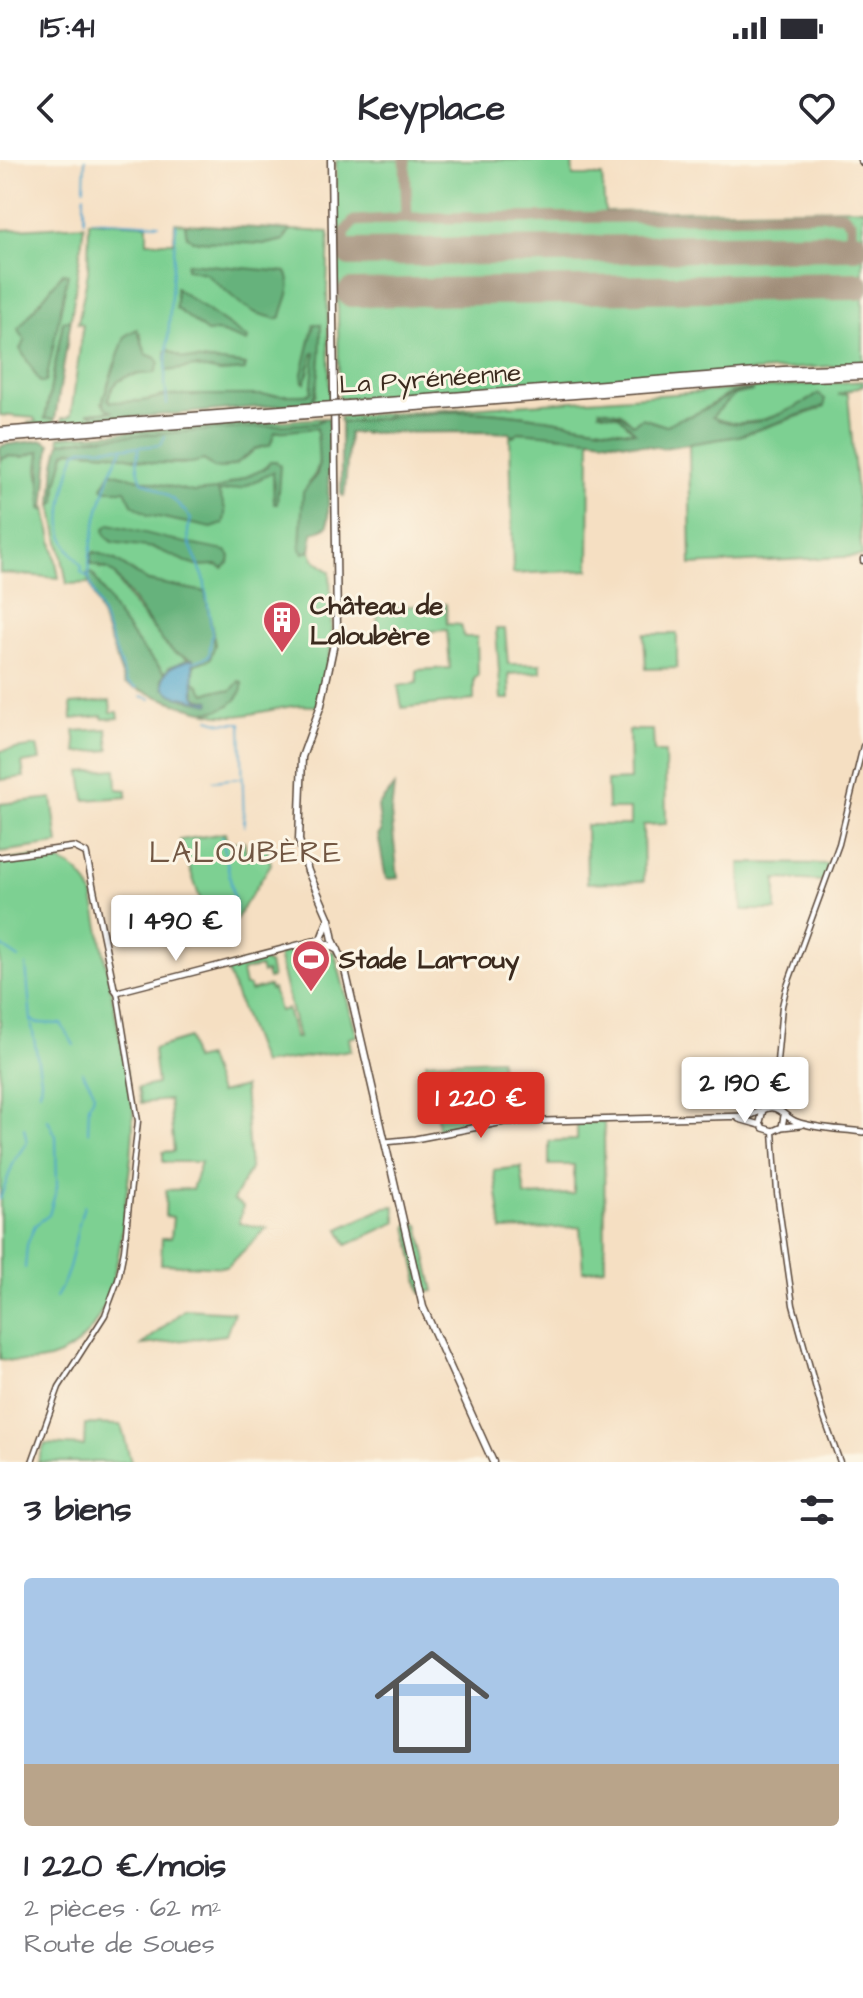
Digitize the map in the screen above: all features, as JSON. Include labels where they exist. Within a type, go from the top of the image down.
[{"type":"highway","name":"La Pyrénéenne","points":[[349,408],[783,371],[863,368]]},
{"type":"highway","name":"La Pyrénéenne","points":[[0,435],[320,410],[863,375]]},
{"type":"main road","points":[[331,160],[335,642],[321,705],[302,757],[301,851],[329,919],[327,938],[343,961],[423,1307],[493,1462]]},
{"type":"main road","points":[[0,857],[74,847],[86,853],[117,992],[327,938]]},
{"type":"main road","points":[[385,1142],[515,1121],[753,1115],[773,1106],[784,1116],[806,1125]]},
{"type":"main road","points":[[761,1125],[759,1117],[763,1110]]},
{"type":"main road","points":[[731,1116],[773,1131],[806,1125],[863,1132]]},
{"type":"main road","points":[[782,1127],[784,1116]]},
{"type":"street","points":[[773,1106],[786,989],[839,844],[863,746]]},
{"type":"street","points":[[32,1462],[59,1387],[105,1315],[118,1280],[124,1250],[132,1191],[137,1106],[117,992]]},
{"type":"street","points":[[773,1131],[777,1193],[793,1305],[824,1418],[840,1462]]},
{"type":"green space","points":[[336,160],[572,160],[573,176],[602,176],[605,212],[863,208],[863,364],[339,399]]},
{"type":"green space","points":[[89,221],[147,224],[147,242],[174,242],[175,223],[185,224],[187,236],[266,244],[284,240],[290,230],[329,232],[330,402],[310,403],[316,394],[321,325],[313,329],[302,374],[308,374],[312,353],[316,353],[311,393],[168,395],[143,401],[111,403],[108,399],[119,380],[131,375],[154,373],[140,333],[115,363],[102,403],[112,411],[90,413],[100,420],[62,423],[62,418],[71,415],[83,324],[78,323],[88,272]]},
{"type":"green space","points":[[185,224],[290,230],[284,240],[266,244],[193,241],[187,236]]},
{"type":"green space","points":[[84,225],[71,319],[63,322],[45,418],[55,419],[54,424],[35,426],[27,423],[36,422],[34,418],[0,415],[0,230]]},
{"type":"green space","points":[[187,263],[286,272],[289,289],[281,317],[277,319],[256,313],[205,273],[186,269]]},
{"type":"green space","points":[[63,273],[68,274],[46,382],[40,382],[20,349],[25,340],[18,329]]},
{"type":"green space","points":[[176,288],[248,339],[247,342],[217,331],[207,332],[176,308]]},
{"type":"green space","points":[[71,319],[55,419],[45,419],[63,322]]},
{"type":"green space","points":[[314,324],[321,324],[320,354],[316,388],[310,403],[100,420],[89,413],[112,411],[105,407],[103,400],[125,336],[137,329],[146,354],[156,358],[159,363],[155,373],[132,375],[119,380],[108,399],[111,402],[143,401],[168,395],[311,393],[315,353],[312,354],[305,383],[302,374]]},
{"type":"green space","points":[[166,351],[182,358],[245,365],[245,370],[220,372],[196,367],[166,371]]},
{"type":"green space","points":[[863,381],[863,385],[838,395],[848,394],[862,556],[691,565],[689,444],[739,436],[820,409],[818,394],[780,414],[738,423],[711,416],[734,395],[751,391],[731,393],[693,415],[666,426],[642,418],[633,424],[621,413],[600,409],[603,413],[622,418],[637,432],[471,411],[433,412],[341,423],[340,417]]},
{"type":"green space","points":[[751,389],[734,395],[712,417],[738,424],[766,419],[818,394],[825,399],[825,406],[739,436],[663,448],[519,432],[513,437],[510,433],[488,432],[349,433],[345,491],[344,496],[341,495],[341,423],[470,411],[635,432],[618,415],[599,412],[600,409],[618,413],[633,424],[642,418],[666,426],[704,410],[729,395]]},
{"type":"green space","points":[[325,418],[316,423],[60,443],[59,437]]},
{"type":"green space","points":[[329,418],[328,526],[313,533],[310,551],[303,553],[300,547],[303,492],[317,474],[319,465],[317,428],[275,432],[270,445],[255,449],[236,464],[220,469],[204,460],[154,463],[110,453],[70,450],[65,453],[56,502],[52,505],[60,443],[316,423]]},
{"type":"green space","points":[[317,428],[318,463],[309,482],[303,553],[310,551],[315,560],[330,572],[332,644],[317,706],[293,706],[241,715],[207,713],[230,705],[235,688],[205,694],[193,682],[195,664],[204,661],[215,645],[205,592],[148,581],[115,560],[95,552],[99,568],[108,569],[115,575],[148,622],[169,645],[189,659],[169,667],[165,673],[117,615],[93,574],[87,575],[90,583],[67,584],[52,505],[56,502],[65,453],[70,450],[110,453],[154,463],[183,464],[204,460],[214,468],[270,445],[275,432]]},
{"type":"green space","points":[[519,432],[590,438],[589,570],[513,574],[510,433],[513,437]]},
{"type":"green space","points":[[43,440],[50,444],[44,510],[41,509],[40,451],[0,460],[0,447],[4,445]]},
{"type":"green space","points":[[40,451],[38,469],[44,510],[46,508],[59,578],[0,573],[0,460]]},
{"type":"green space","points":[[270,462],[280,466],[277,504],[274,504],[273,472],[242,488],[218,492],[225,514],[223,524],[212,528],[148,515],[132,504],[125,490],[105,490],[102,487],[111,472],[193,492],[216,490],[264,469]]},
{"type":"green space","points":[[110,524],[226,551],[230,556],[229,563],[223,568],[217,565],[196,566],[154,548],[112,542],[104,529]]},
{"type":"green space","points":[[95,552],[115,560],[148,581],[205,592],[215,645],[210,659],[195,664],[193,659],[175,653],[164,643],[115,575],[108,569],[91,564],[91,554]]},
{"type":"green space","points":[[89,572],[143,650],[165,673],[162,679],[164,688],[186,699],[204,702],[210,701],[196,697],[193,682],[205,694],[217,690],[231,691],[239,681],[242,682],[242,689],[235,700],[223,708],[203,711],[125,684],[87,575]]},
{"type":"green space","points":[[446,604],[447,624],[461,625],[464,637],[477,637],[478,676],[474,679],[474,700],[402,708],[398,686],[417,683],[417,670],[450,668],[447,630],[378,635],[377,608]]},
{"type":"green space","points":[[496,629],[505,629],[508,664],[541,664],[541,672],[509,674],[510,699],[501,699]]},
{"type":"green space","points":[[644,634],[677,634],[677,668],[646,669]]},
{"type":"green space","points":[[110,701],[111,712],[118,712],[119,718],[72,719],[71,704]]},
{"type":"green space","points":[[107,729],[109,750],[77,753],[74,731]]},
{"type":"green space","points":[[629,730],[653,730],[654,752],[665,752],[666,824],[643,825],[644,881],[587,883],[586,825],[630,825],[630,809],[608,809],[607,781],[630,780]]},
{"type":"green space","points":[[37,746],[40,760],[22,763],[24,777],[0,780],[0,751]]},
{"type":"green space","points":[[116,769],[117,789],[127,790],[127,797],[85,800],[81,772]]},
{"type":"green space","points":[[394,786],[391,813],[398,878],[386,879],[378,834],[381,832],[378,806]]},
{"type":"green space","points":[[52,798],[58,844],[0,852],[0,804]]},
{"type":"green space","points":[[225,833],[227,843],[244,841],[246,852],[267,848],[271,864],[228,932],[213,937],[180,840]]},
{"type":"green space","points":[[32,857],[53,859],[70,866],[83,878],[93,896],[133,1106],[123,1228],[110,1288],[99,1315],[84,1338],[63,1354],[35,1362],[0,1359],[0,861]]},
{"type":"green space","points":[[740,863],[829,864],[823,881],[776,879],[776,910],[742,910]]},
{"type":"green space","points":[[318,944],[326,948],[327,953],[334,951],[357,1036],[349,1038],[351,1050],[262,1064],[226,968],[263,958],[269,964],[272,978],[268,979],[260,967],[242,971],[245,986],[249,986],[250,991],[269,986],[270,990],[273,989],[279,1011],[287,1009],[295,1038],[298,1038],[278,955]]},
{"type":"green space","points":[[189,1038],[193,1060],[207,1057],[219,1093],[244,1087],[250,1169],[233,1200],[243,1206],[239,1223],[267,1228],[227,1267],[161,1264],[162,1238],[171,1238],[173,1217],[165,1216],[166,1190],[192,1189],[201,1162],[163,1162],[163,1152],[174,1151],[169,1100],[141,1103],[138,1088],[157,1084],[153,1049]]},
{"type":"green space","points":[[500,1059],[507,1118],[438,1130],[434,1080],[426,1079],[426,1062]]},
{"type":"green space","points":[[604,1122],[605,1268],[583,1271],[580,1227],[502,1230],[494,1170],[521,1167],[525,1196],[574,1194],[574,1165],[549,1165],[549,1141],[577,1140],[577,1123]]},
{"type":"green space","points":[[394,1206],[397,1222],[347,1245],[339,1229]]},
{"type":"green space","points":[[411,1223],[419,1225],[434,1291],[421,1293],[407,1226]]},
{"type":"green space","points":[[185,1309],[234,1312],[226,1335],[142,1345]]},
{"type":"green space","points":[[85,1424],[121,1425],[131,1462],[38,1462],[45,1444],[84,1446]]},
{"type":"water","points":[[193,659],[194,695],[210,701],[210,704],[173,695],[164,688],[167,671]]},
{"type":"waterway","points":[[84,188],[85,160]]},
{"type":"waterway","points":[[84,195],[84,220]]},
{"type":"waterway","points":[[91,220],[159,224]]},
{"type":"waterway","points":[[167,404],[165,381],[176,224]]},
{"type":"waterway","points":[[165,436],[161,445],[140,447],[138,464],[142,481],[170,497],[191,519],[189,542],[204,578],[212,634],[209,656],[194,662]]},
{"type":"waterway","points":[[71,552],[65,542],[61,517],[76,452],[85,448],[140,447]]},
{"type":"waterway","points":[[89,577],[99,511],[110,474],[123,449]]},
{"type":"waterway","points":[[72,553],[82,567],[81,572],[90,579]]},
{"type":"waterway","points":[[90,582],[127,683],[137,688]]},
{"type":"waterway","points":[[141,696],[151,699]]},
{"type":"waterway","points":[[209,719],[241,723],[244,826]]},
{"type":"waterway","points":[[213,781],[240,778]]},
{"type":"waterway","points":[[222,836],[236,910]]},
{"type":"waterway","points":[[0,945],[19,958]]},
{"type":"waterway","points":[[26,965],[41,1079],[40,1092]]},
{"type":"waterway","points":[[32,1020],[36,1023],[61,1024],[74,1045]]},
{"type":"waterway","points":[[82,1071],[94,1095],[89,1104],[88,1132]]},
{"type":"waterway","points":[[25,1268],[27,1245],[35,1225],[49,1215],[57,1187],[56,1136],[48,1120]]},
{"type":"waterway","points":[[0,1199],[14,1161],[27,1142],[24,1128]]},
{"type":"waterway","points":[[56,1297],[70,1264],[84,1206]]},
{"type":"taxiway","points":[[343,250],[345,232],[354,221],[407,218],[405,160]]},
{"type":"taxiway","points":[[407,218],[829,214],[843,215],[851,223],[851,243]]},
{"type":"runway","points":[[350,253],[855,246]]},
{"type":"runway","points":[[351,293],[856,286]]},
{"type":"place","name":"Château de Laloubère","points":[[282,654]]},
{"type":"place","name":"Stade Larrouy","points":[[311,993]]},
{"type":"district","name":"LALOUBÈRE","points":[[246,852]]}]
